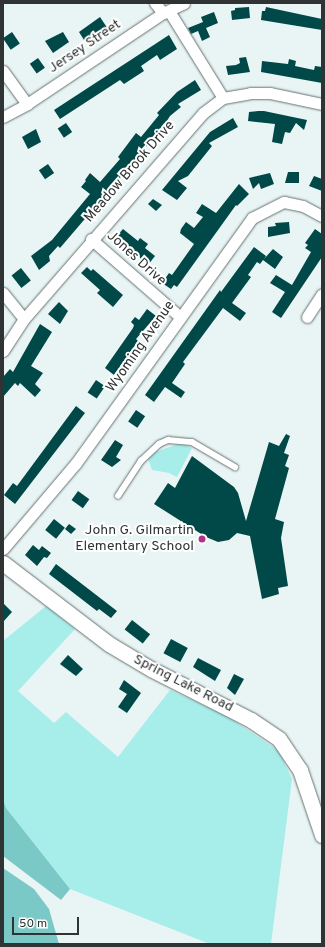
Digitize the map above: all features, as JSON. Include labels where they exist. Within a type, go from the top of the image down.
[{"type":"main road","name":"Spring Lake Road","points":[[3,564],[109,644],[151,669],[251,720],[279,739],[300,770],[322,835]]},
{"type":"street","points":[[155,3],[166,12],[223,98]]},
{"type":"street","name":"Jersey Street","points":[[3,117],[27,104],[166,12],[184,3]]},
{"type":"street","points":[[3,71],[27,104]]},
{"type":"street","name":"Meadow Brook Drive","points":[[3,351],[24,319],[91,239],[203,113],[223,98],[250,93],[270,93],[322,104]]},
{"type":"street","name":"Wyoming Avenue","points":[[3,549],[76,463],[252,218],[284,202],[303,206],[322,216]]},
{"type":"street","name":"Jones Drive","points":[[91,239],[180,317]]},
{"type":"street","points":[[3,293],[24,319]]},
{"type":"street","points":[[307,317],[322,294]]},
{"type":"lane","points":[[118,496],[141,461],[159,444],[168,440],[192,442],[235,468]]},
{"type":"shaded area","points":[[181,443],[192,448],[177,477],[169,473],[152,470],[148,459],[155,452]]},
{"type":"shaded area","points":[[46,606],[75,629],[18,691],[54,723],[66,712],[118,757],[170,690],[227,716],[279,751],[292,779],[271,944],[210,944],[70,889],[6,808],[3,799],[3,641]]},
{"type":"shaded area","points":[[3,799],[6,808],[70,889],[61,900],[3,856]]},
{"type":"shaded area","points":[[3,868],[34,889],[49,909],[59,944],[3,944]]},
{"type":"building","points":[[249,7],[250,18],[232,20],[231,11],[235,10],[235,8]]},
{"type":"building","points":[[266,7],[322,19],[322,30],[261,20],[262,11],[265,11]]},
{"type":"building","points":[[214,12],[218,23],[206,28],[210,37],[202,41],[198,31],[191,34],[188,28],[203,22],[201,17]]},
{"type":"building","points":[[100,17],[108,29],[99,36],[84,40],[79,32]]},
{"type":"building","points":[[12,32],[20,44],[11,50],[3,38]]},
{"type":"building","points":[[63,32],[69,42],[53,53],[45,41]]},
{"type":"building","points":[[169,35],[177,49],[160,60],[157,55],[141,66],[144,71],[124,84],[120,80],[60,119],[54,110]]},
{"type":"building","points":[[246,57],[250,72],[228,75],[226,66],[236,65],[240,63],[239,58]]},
{"type":"building","points":[[38,58],[45,68],[37,74],[30,64]]},
{"type":"building","points":[[289,59],[296,61],[295,66],[314,70],[315,66],[322,67],[322,83],[261,72],[262,61],[288,64]]},
{"type":"building","points":[[195,80],[201,90],[178,104],[181,107],[170,116],[159,133],[146,142],[148,144],[143,151],[60,248],[58,246],[49,256],[50,261],[39,270],[31,256],[52,240],[90,194],[81,187],[90,173],[100,182],[120,159],[118,157],[136,133],[141,137],[159,115],[157,113],[177,92]]},
{"type":"building","points":[[258,111],[307,120],[304,130],[296,123],[290,133],[285,132],[282,144],[272,142],[275,124],[248,121],[249,112]]},
{"type":"building","points":[[233,118],[238,127],[209,143],[212,146],[188,176],[178,181],[187,188],[177,200],[162,190],[210,132]]},
{"type":"building","points":[[66,123],[72,132],[64,138],[58,129]]},
{"type":"building","points":[[36,129],[41,142],[28,149],[22,137]]},
{"type":"building","points":[[48,164],[54,173],[45,179],[39,170]]},
{"type":"building","points":[[288,172],[299,172],[299,183],[285,183]]},
{"type":"building","points":[[270,173],[274,184],[261,189],[259,183],[253,189],[249,178]]},
{"type":"building","points":[[314,176],[322,179],[322,191],[309,186]]},
{"type":"building","points":[[239,184],[249,194],[237,206],[236,205],[177,287],[174,285],[171,289],[162,283],[169,273],[172,275],[194,244],[180,233],[186,222],[194,228],[203,217],[196,213],[202,204],[216,213]]},
{"type":"building","points":[[153,199],[162,205],[156,211],[148,204]]},
{"type":"building","points":[[289,222],[290,233],[268,237],[268,227],[276,226],[275,223]]},
{"type":"building","points":[[123,229],[138,241],[140,238],[148,244],[145,248],[155,256],[148,265],[131,250],[133,247],[120,244],[116,237]]},
{"type":"building","points":[[315,229],[322,234],[322,257],[281,318],[272,312],[285,292],[270,283],[276,275],[292,285],[311,252],[305,248],[308,245],[305,243]]},
{"type":"building","points":[[254,247],[266,256],[264,259],[273,249],[283,257],[275,269],[263,260],[260,264],[257,262],[248,275],[251,277],[232,303],[246,313],[240,321],[223,308],[183,362],[185,364],[172,383],[185,392],[181,398],[165,387],[154,402],[145,395],[220,290],[221,292]]},
{"type":"building","points":[[87,267],[91,271],[93,269],[123,295],[113,307],[97,293],[100,290],[81,273]]},
{"type":"building","points":[[21,268],[31,281],[21,288],[12,275]]},
{"type":"building","points":[[59,302],[68,311],[60,324],[48,314]]},
{"type":"building","points":[[147,309],[156,316],[136,339],[138,341],[114,375],[105,368],[133,328],[134,325],[131,322],[135,317],[139,320]]},
{"type":"building","points":[[40,324],[52,332],[31,366],[43,373],[35,384],[41,390],[35,397],[20,383],[18,386],[15,383],[3,397],[3,377],[10,369],[13,372]]},
{"type":"building","points":[[96,380],[105,386],[97,399],[88,392]]},
{"type":"building","points":[[76,406],[85,413],[15,504],[4,495],[13,483],[17,486]]},
{"type":"building","points":[[136,410],[145,416],[137,428],[128,422]]},
{"type":"building","points":[[286,434],[290,436],[284,453],[289,455],[285,466],[289,468],[275,519],[284,522],[281,538],[288,586],[278,588],[279,594],[262,599],[250,536],[237,533],[229,540],[218,542],[206,537],[154,504],[168,483],[175,488],[192,456],[234,487],[238,493],[246,521],[269,442],[279,446]]},
{"type":"building","points":[[115,440],[123,445],[116,457],[121,460],[112,467],[101,460]]},
{"type":"building","points":[[78,491],[89,499],[83,508],[72,500]]},
{"type":"building","points":[[54,519],[65,528],[56,539],[45,530]]},
{"type":"building","points":[[69,524],[76,529],[71,534],[65,529]]},
{"type":"building","points":[[33,545],[39,550],[42,546],[51,553],[47,558],[44,557],[37,566],[25,555]]},
{"type":"building","points":[[56,564],[117,611],[111,618],[99,609],[97,611],[49,574]]},
{"type":"building","points":[[3,603],[12,612],[3,622]]},
{"type":"building","points":[[132,620],[150,634],[143,644],[125,629]]},
{"type":"building","points":[[171,639],[188,648],[180,662],[163,653]]},
{"type":"building","points":[[68,655],[83,669],[76,676],[60,664]]},
{"type":"building","points":[[198,658],[221,670],[215,681],[193,667]]},
{"type":"building","points":[[234,674],[244,679],[235,695],[227,688]]},
{"type":"building","points":[[124,680],[141,693],[127,713],[118,707],[127,694],[119,689]]},
{"type":"place","name":"John G. Gilmartin Elementary School","points":[[202,539]]}]
